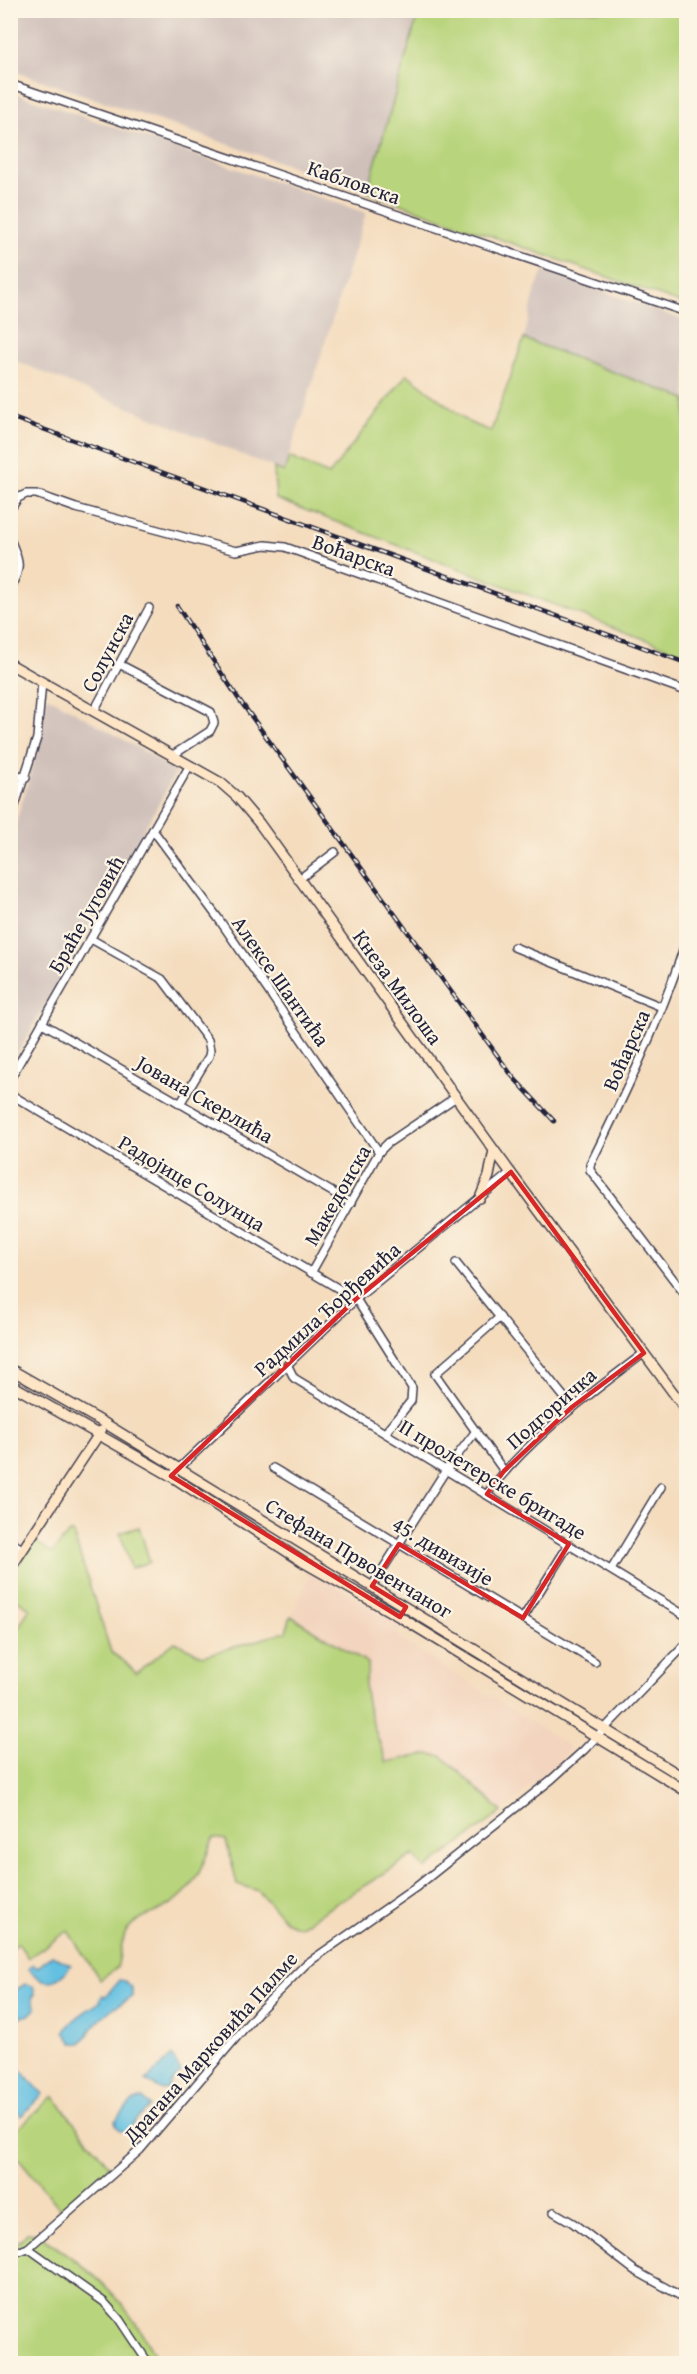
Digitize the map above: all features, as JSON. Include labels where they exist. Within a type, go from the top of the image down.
[{"type":"street","name":"Кабловска","points":[[10,84],[687,312]]},
{"type":"street","name":"Воћарска","points":[[10,510],[18,498],[26,494],[36,494],[76,508],[236,551],[265,545],[285,547],[687,691]]},
{"type":"street","points":[[10,538],[20,564],[17,576],[10,588]]},
{"type":"street","name":"Солунска","points":[[94,711],[148,608]]},
{"type":"street","name":"Кнеза Милоша","points":[[10,664],[173,755],[220,783],[237,797],[259,823],[494,1150],[687,1410]]},
{"type":"street","points":[[119,664],[211,712],[214,723],[210,731],[173,755]]},
{"type":"street","points":[[10,821],[26,778],[37,738],[42,682]]},
{"type":"street","name":"Браће Југовић","points":[[10,1079],[190,765]]},
{"type":"street","points":[[10,772],[26,778]]},
{"type":"street","name":"Алексе Шантића","points":[[153,830],[218,918],[379,1152]]},
{"type":"street","points":[[298,880],[335,852]]},
{"type":"street","points":[[91,939],[162,979],[208,1040],[209,1056],[180,1104]]},
{"type":"street","name":"Воћарска","points":[[687,941],[628,1089],[590,1165],[590,1170],[687,1296]]},
{"type":"street","points":[[514,948],[662,1007]]},
{"type":"street","name":"Јована Скерлића","points":[[42,1023],[351,1203]]},
{"type":"street","name":"Радојице Солунца","points":[[10,1094],[356,1299]]},
{"type":"street","name":"Македонска","points":[[311,1273],[379,1152],[388,1143],[456,1097]]},
{"type":"street","points":[[480,1198],[489,1176],[494,1150]]},
{"type":"street","name":"Радмила Ђорђевића","points":[[171,1476],[356,1299],[511,1172]]},
{"type":"street","points":[[456,1263],[572,1407]]},
{"type":"street","points":[[356,1299],[412,1388],[411,1401],[386,1433]]},
{"type":"street","points":[[500,1317],[435,1374],[504,1471]]},
{"type":"street","name":"Подгоричка","points":[[486,1494],[504,1471],[572,1407],[644,1353]]},
{"type":"street","name":"II пролетерске бригаде","points":[[288,1366],[294,1378],[687,1616]]},
{"type":"street","name":"Стефана Првовенчаног","points":[[10,1369],[106,1424],[406,1607],[687,1791]]},
{"type":"street","name":"Стефана Првовенчаног","points":[[10,1384],[171,1476],[303,1562],[600,1732],[687,1779]]},
{"type":"street","points":[[10,1569],[106,1424]]},
{"type":"street","points":[[372,1586],[446,1470],[476,1431]]},
{"type":"street","name":"45. дивизије","points":[[273,1468],[595,1662]]},
{"type":"street","points":[[611,1570],[661,1486]]},
{"type":"street","points":[[10,1541],[23,1550]]},
{"type":"street","points":[[523,1618],[569,1544]]},
{"type":"street","points":[[400,1617],[406,1607]]},
{"type":"street","name":"Драгана Марковића Палме","points":[[28,2248],[140,2150],[259,2011],[306,1964],[415,1888],[552,1779],[687,1644]]},
{"type":"street","points":[[554,2212],[573,2223],[634,2270],[687,2299]]},
{"type":"street","points":[[10,2249],[20,2251],[28,2248],[104,2302],[119,2319],[149,2364]]},
{"type":"highlighted area","points":[[511,1172],[644,1353],[572,1407],[504,1471],[487,1494],[569,1544],[523,1618],[399,1544],[372,1586],[406,1607],[400,1617],[171,1476],[356,1299]]},
{"type":"shaded area","points":[[11,10],[419,11],[367,192],[11,70]]},
{"type":"shaded area","points":[[11,92],[366,213],[284,472],[11,359]]},
{"type":"shaded area","points":[[544,270],[686,321],[686,399],[524,339],[536,288]]},
{"type":"shaded area","points":[[47,696],[152,756],[176,773],[11,1065],[11,840],[39,743]]},
{"type":"shaded area","points":[[303,1565],[402,1626],[398,1633],[400,1639],[570,1747],[569,1752],[502,1812],[442,1756],[428,1754],[386,1762],[368,1703],[365,1684],[370,1670],[291,1616],[309,1578]]},
{"type":"green space","points":[[419,11],[686,11],[686,305],[367,192]]},
{"type":"green space","points":[[524,339],[686,399],[686,655],[276,499],[274,468],[284,472],[289,457],[329,475],[407,374],[470,423],[491,431]]},
{"type":"green space","points":[[139,1527],[150,1562],[131,1568],[120,1533]]},
{"type":"green space","points":[[69,1533],[73,1533],[111,1652],[136,1673],[175,1642],[203,1656],[286,1632],[291,1616],[368,1663],[365,1685],[367,1704],[386,1762],[428,1754],[442,1756],[502,1812],[425,1869],[413,1855],[299,1927],[287,1922],[258,1891],[237,1884],[226,1840],[213,1838],[197,1876],[185,1893],[168,1906],[140,1919],[130,1927],[123,1940],[117,1968],[100,1980],[68,1931],[28,1958],[18,1943],[11,1950],[11,1640],[30,1608],[11,1596],[11,1576],[34,1540],[52,1553]]},
{"type":"green space","points":[[53,2096],[110,2167],[61,2210],[11,2149],[11,2135]]},
{"type":"green space","points":[[27,2233],[36,2234],[93,2274],[135,2321],[159,2363],[11,2364],[11,2244],[20,2241]]},
{"type":"water","points":[[52,1955],[71,1965],[56,1979],[46,1981],[40,1979],[28,1969],[33,1964],[37,1968]]},
{"type":"water","points":[[119,1980],[125,1981],[132,1988],[132,1997],[100,2019],[81,2043],[73,2043],[65,2032],[68,2027],[101,2001],[103,1995],[105,1997]]},
{"type":"water","points":[[25,1984],[33,1986],[35,1994],[32,1998],[36,2008],[29,2015],[19,2018],[12,2011],[11,1989],[14,1991]]},
{"type":"water","points":[[172,2055],[181,2072],[170,2083],[169,2088],[163,2090],[145,2080],[150,2077]]},
{"type":"water","points":[[11,2060],[43,2094],[21,2116],[11,2105]]},
{"type":"water","points":[[143,2098],[150,2106],[126,2132],[122,2131],[116,2126],[115,2121],[133,2101]]},
{"type":"railway","points":[[10,417],[686,663]]},
{"type":"railway","points":[[177,606],[238,698],[513,1077],[554,1121]]}]
